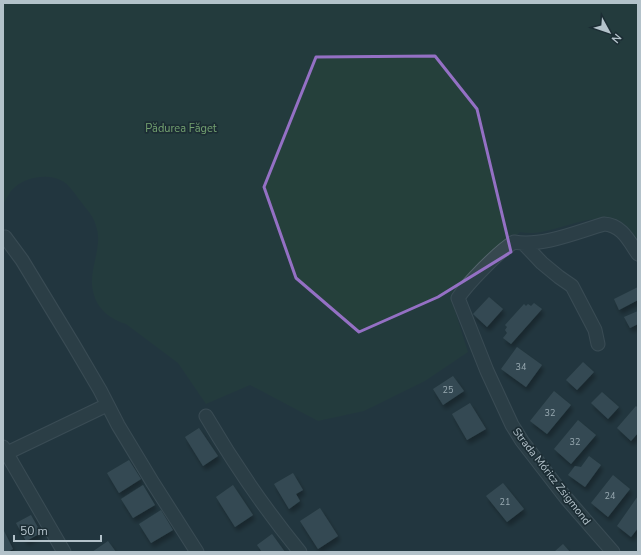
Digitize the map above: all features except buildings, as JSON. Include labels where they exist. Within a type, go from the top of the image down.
[{"type":"street","points":[[524,244],[553,239],[604,224],[609,224],[618,228],[624,233],[638,254]]},
{"type":"street","points":[[5,237],[22,260],[100,390],[107,405],[153,483],[197,552]]},
{"type":"street","name":"Strada Móricz Zsigmond","points":[[524,244],[514,242],[503,250],[460,294],[458,298],[460,306],[487,371],[512,425],[566,498],[613,552]]},
{"type":"street","points":[[524,244],[548,268],[572,286],[595,330],[598,344]]},
{"type":"street","points":[[64,552],[5,450],[107,405]]},
{"type":"street","points":[[206,416],[235,464],[257,496],[300,552]]},
{"type":"highlighted area","points":[[435,56],[477,109],[511,252],[438,297],[359,332],[296,278],[264,187],[316,57]]},
{"type":"green space","name":"Pădurea Făget","points":[[3,3],[638,3],[638,251],[614,222],[604,219],[592,219],[543,232],[520,232],[451,298],[468,352],[425,381],[364,411],[318,421],[250,385],[206,404],[178,363],[126,324],[116,320],[102,310],[96,300],[92,286],[93,269],[98,243],[96,226],[90,214],[67,184],[53,177],[32,178],[15,187],[3,204]]}]
